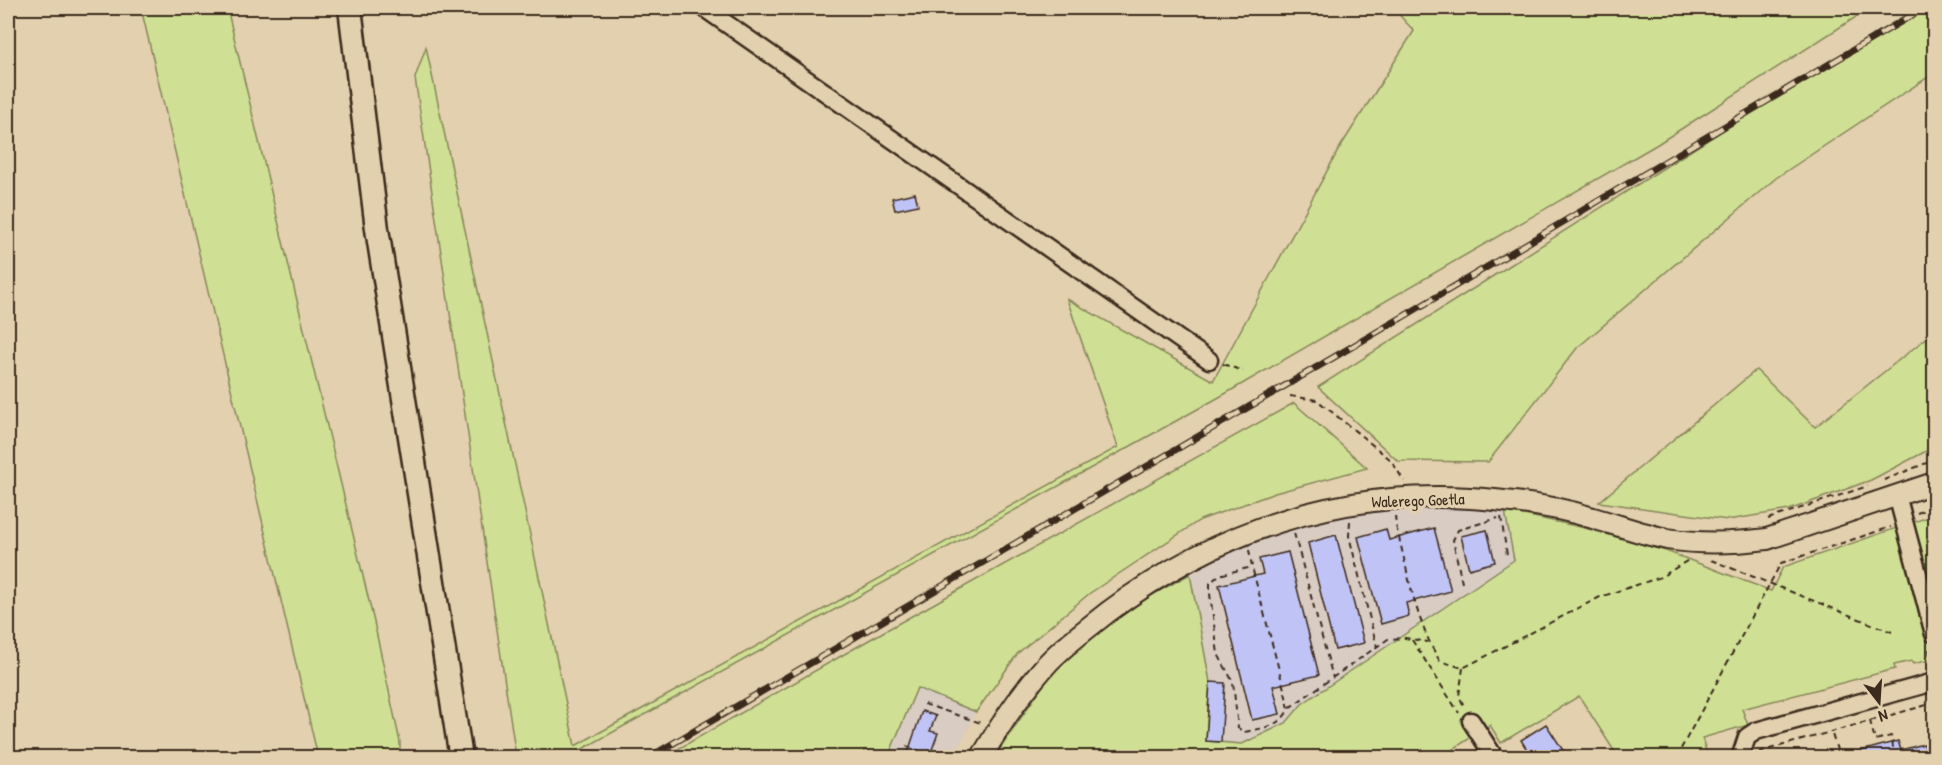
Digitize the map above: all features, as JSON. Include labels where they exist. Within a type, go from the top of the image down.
[{"type":"main road","points":[[335,8],[365,178],[377,229]]},
{"type":"main road","points":[[350,8],[377,229],[461,758]]},
{"type":"street","points":[[704,8],[1209,360]]},
{"type":"street","name":"Walerego Goetla","points":[[981,758],[998,729],[1047,663],[1078,636],[1164,573],[1244,533],[1290,517],[1348,504],[1404,498],[1461,498],[1502,509],[1582,515],[1669,539],[1748,541],[1767,539],[1935,483]]},
{"type":"street","points":[[1897,495],[1935,634]]},
{"type":"street","points":[[1747,756],[1747,737],[1756,731],[1935,682]]},
{"type":"street","points":[[1472,721],[1495,758]]},
{"type":"path","points":[[1209,360],[1243,371]]},
{"type":"path","points":[[1290,396],[1317,400],[1391,460],[1404,498],[1396,526],[1421,622],[1428,642],[1440,661],[1463,668],[1600,597],[1661,577],[1697,554]]},
{"type":"path","points":[[1884,481],[1935,460]]},
{"type":"path","points":[[1768,519],[1873,484]]},
{"type":"path","points":[[1348,504],[1350,518],[1348,536],[1377,647]]},
{"type":"path","points":[[1915,514],[1935,507]]},
{"type":"path","points":[[1462,583],[1453,540],[1458,530],[1502,509],[1507,555]]},
{"type":"path","points":[[1290,517],[1333,678]]},
{"type":"path","points":[[1676,758],[1781,564],[1896,525]]},
{"type":"path","points":[[1244,533],[1250,549],[1252,567],[1289,708]]},
{"type":"path","points":[[1707,558],[1892,632]]},
{"type":"path","points":[[1252,567],[1219,575],[1210,583],[1218,654],[1233,682],[1238,728],[1244,732],[1271,726],[1285,718],[1289,708],[1388,639],[1428,642]]},
{"type":"path","points":[[1412,639],[1460,714],[1472,721]]},
{"type":"path","points":[[1463,668],[1459,696],[1472,721]]},
{"type":"path","points":[[924,704],[998,729]]},
{"type":"path","points":[[1747,756],[1933,704],[1935,718]]},
{"type":"path","points":[[1870,720],[1875,740],[1891,736],[1895,758]]},
{"type":"path","points":[[1818,758],[1818,756],[1837,750],[1831,731]]},
{"type":"path","points":[[906,746],[939,758]]},
{"type":"shaded area","points":[[1421,507],[1505,511],[1514,560],[1302,704],[1286,723],[1242,744],[1206,741],[1210,682],[1190,574],[1242,546],[1289,531],[1350,515]]},
{"type":"shaded area","points":[[917,688],[976,712],[954,757],[862,758],[864,750],[888,757]]},
{"type":"green space","points":[[141,8],[227,8],[374,622],[400,742],[400,757],[318,757]]},
{"type":"green space","points":[[1393,8],[1870,8],[1656,145],[1223,395],[568,757],[516,757],[415,78],[426,47],[575,746],[1118,447],[1067,299],[1213,381],[1339,149],[1414,31]]},
{"type":"green space","points":[[1916,8],[1934,8],[1934,73],[1776,178],[1577,348],[1488,462],[1398,461],[1318,387]]},
{"type":"green space","points":[[1934,332],[1934,447],[1871,480],[1789,510],[1728,520],[1599,502],[1756,370],[1815,427]]},
{"type":"green space","points":[[1294,403],[1367,468],[1275,493],[1200,520],[1090,593],[1018,653],[976,712],[917,688],[888,757],[864,750],[862,758],[664,757],[883,632]]},
{"type":"green space","points":[[1505,511],[1585,528],[1666,551],[1771,591],[1783,567],[1934,515],[1934,659],[1913,664],[1911,661],[1894,665],[1895,669],[1742,709],[1748,725],[1702,738],[1708,757],[1618,757],[1579,696],[1501,743],[1490,725],[1441,757],[994,758],[1056,666],[1136,604],[1190,574],[1210,682],[1206,741],[1242,744],[1286,723],[1302,704],[1514,560]]},
{"type":"building","points":[[915,193],[918,205],[895,210],[892,198]]},
{"type":"building","points":[[1434,528],[1451,591],[1406,603],[1409,616],[1381,624],[1358,537],[1386,529],[1389,540]]},
{"type":"building","points":[[1487,530],[1495,562],[1469,569],[1461,536]]},
{"type":"building","points":[[1336,535],[1364,643],[1335,650],[1308,543]]},
{"type":"building","points":[[1288,552],[1319,675],[1273,686],[1280,714],[1252,720],[1219,585],[1263,574],[1259,559]]},
{"type":"building","points":[[1210,682],[1225,683],[1221,742],[1206,741]]},
{"type":"building","points":[[922,711],[936,716],[930,731],[938,733],[929,758],[906,758]]},
{"type":"building","points":[[1546,724],[1568,758],[1532,758],[1521,740]]},
{"type":"building","points":[[1898,741],[1901,750],[1924,744],[1928,758],[1850,758],[1850,754]]},
{"type":"railway","points":[[648,758],[1401,318],[1924,8]]}]
